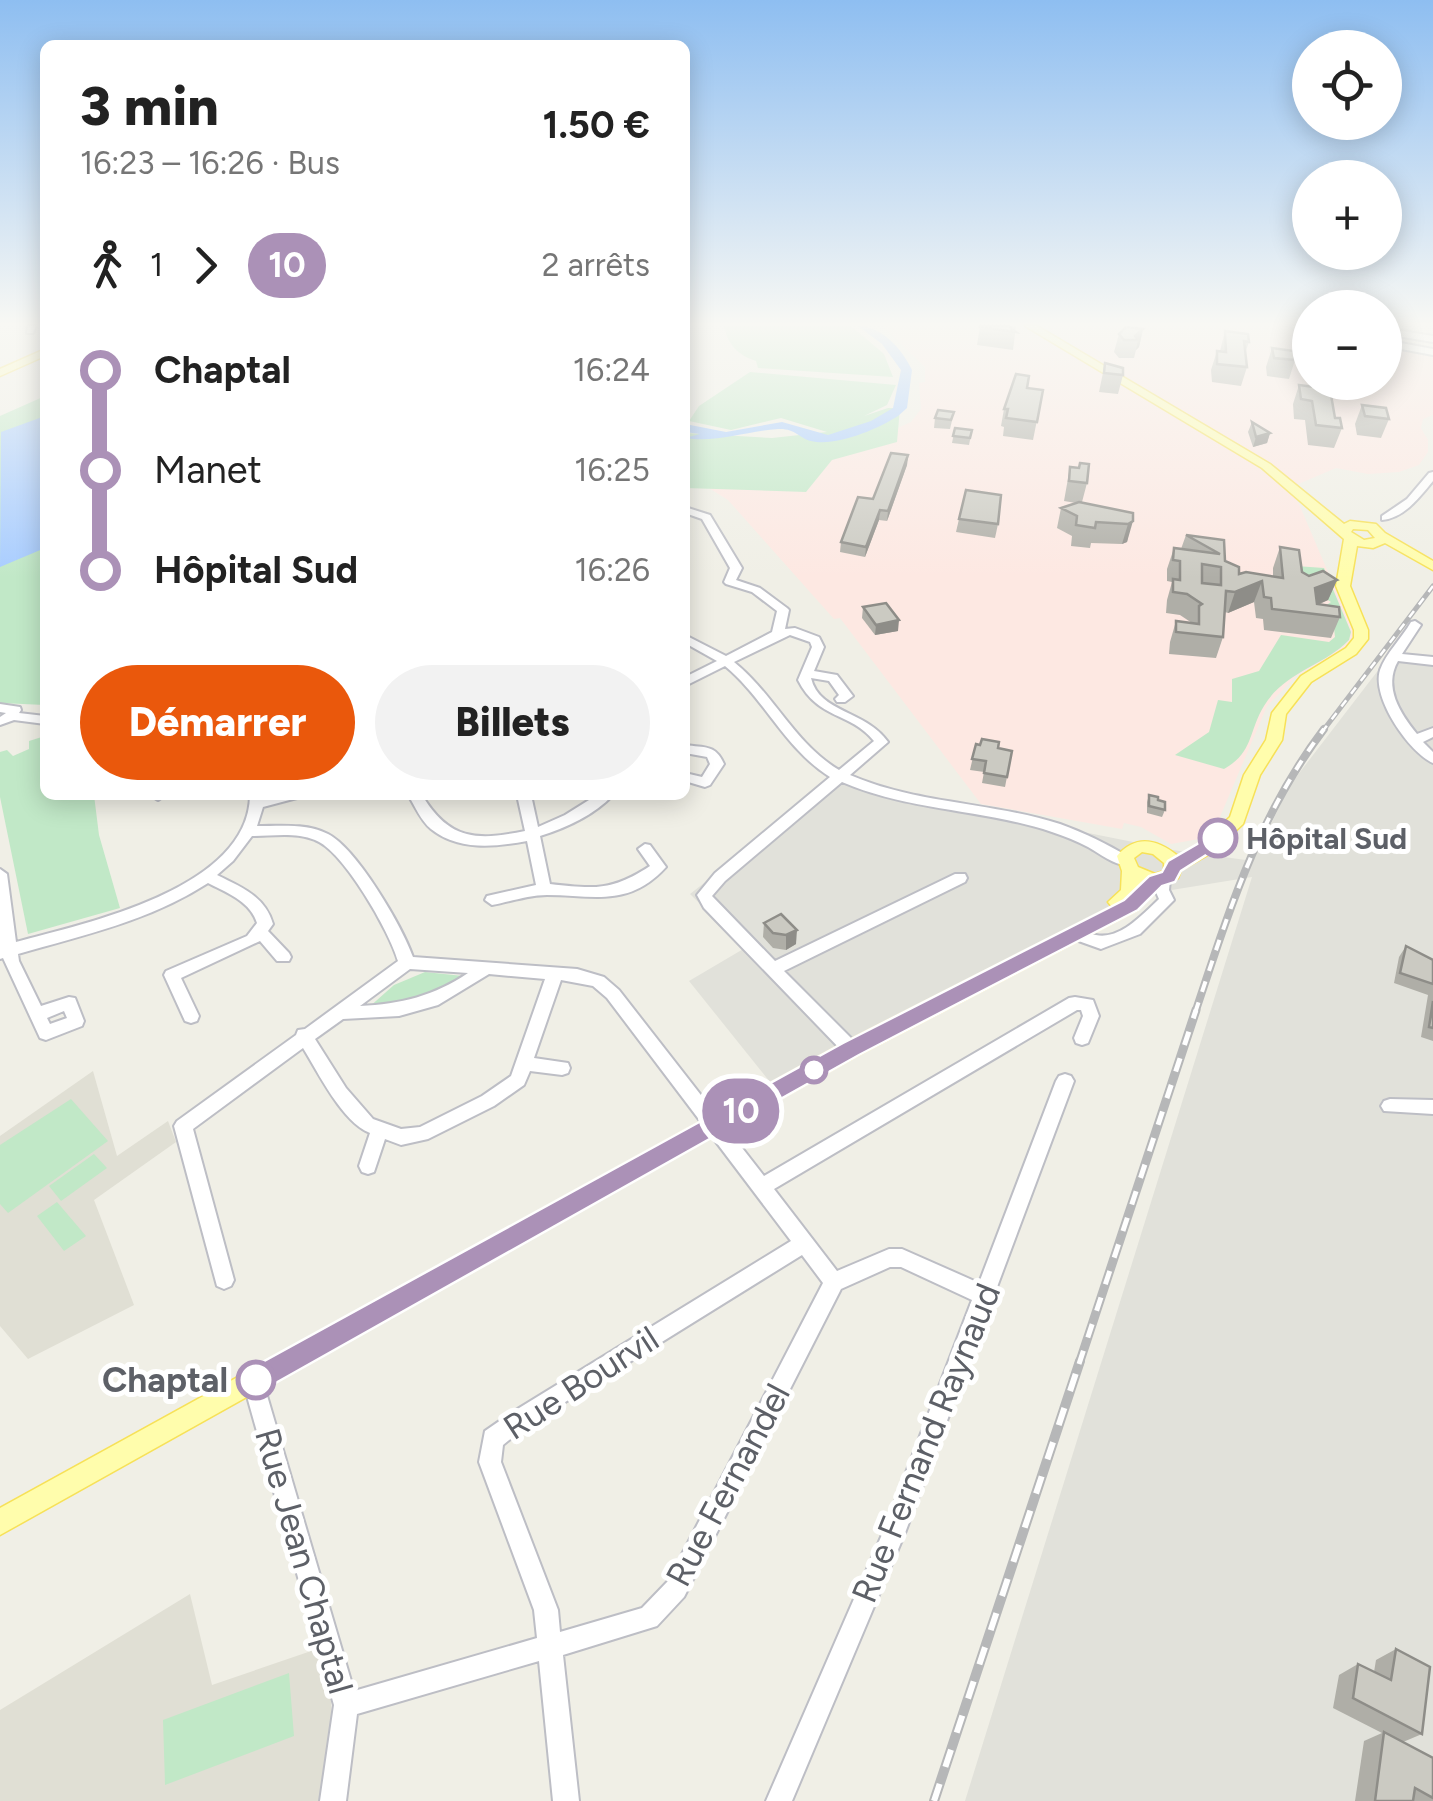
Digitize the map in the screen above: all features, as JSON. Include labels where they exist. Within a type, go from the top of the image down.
[{"type":"main road","points":[[1172,410],[1266,466],[1324,514],[1433,566]]},
{"type":"main road","points":[[964,989],[1131,905],[1164,870],[1217,839],[1237,820],[1252,775],[1274,740],[1278,713],[1306,679],[1351,652],[1361,639],[1343,586],[1349,560],[1365,534]]},
{"type":"main road","points":[[1129,860],[1145,846],[1164,870]]},
{"type":"main road","points":[[1129,860],[1164,870]]},
{"type":"main road","points":[[0,1522],[1123,898],[1132,887],[1129,860]]},
{"type":"street","points":[[1365,534],[1411,501],[1433,475]]},
{"type":"street","points":[[690,512],[708,519],[736,568],[730,582],[760,592],[782,607],[778,634]]},
{"type":"street","points":[[783,615],[817,644],[804,684],[814,698],[880,737],[876,748],[720,876],[704,895],[851,1049]]},
{"type":"street","points":[[1414,626],[1385,672],[1384,685],[1422,749],[1433,732]]},
{"type":"street","points":[[690,680],[778,634],[790,631],[805,635]]},
{"type":"street","points":[[690,641],[728,662],[759,694],[803,751],[840,776],[907,797],[1053,825],[1129,860]]},
{"type":"street","points":[[1397,657],[1433,661]]},
{"type":"street","points":[[806,673],[833,678],[847,696],[841,699]]},
{"type":"street","points":[[4,715],[40,719]]},
{"type":"street","points":[[690,750],[712,754],[717,764],[705,782],[690,778]]},
{"type":"street","points":[[5,952],[140,914],[208,877],[249,831],[257,800]]},
{"type":"street","points":[[418,800],[436,825],[453,836],[491,841],[535,834],[580,814],[599,800]]},
{"type":"street","points":[[525,800],[544,889]]},
{"type":"street","points":[[249,831],[315,835],[334,846],[382,914],[407,963]]},
{"type":"street","points":[[492,900],[544,889],[607,895],[632,887],[659,868],[645,848]]},
{"type":"street","points":[[0,874],[5,952],[36,1015]]},
{"type":"street","points":[[191,1016],[172,976],[261,934],[265,924],[261,910],[208,877]]},
{"type":"street","points":[[774,969],[960,878]]},
{"type":"street","points":[[261,934],[283,957]]},
{"type":"street","points":[[224,1280],[183,1126],[407,963],[588,977],[613,994],[717,1124],[834,1282],[889,1258],[902,1258],[985,1296]]},
{"type":"street","points":[[337,1012],[382,1013],[420,1007],[452,992],[485,968]]},
{"type":"street","points":[[304,1035],[352,1110],[379,1131],[401,1137],[422,1134],[505,1091],[518,1080],[527,1064],[555,974]]},
{"type":"street","points":[[763,1186],[1075,1003],[1088,1005],[1091,1016],[1082,1038]]},
{"type":"street","points":[[527,1064],[562,1068]]},
{"type":"street","name":"Rue Fernand Raynaud","points":[[779,1801],[894,1533],[1065,1082]]},
{"type":"street","points":[[1390,1106],[1433,1106]]},
{"type":"street","points":[[368,1166],[379,1131]]},
{"type":"street","name":"Rue Bourvil","points":[[552,1648],[546,1610],[490,1462],[493,1438],[805,1243]]},
{"type":"street","name":"Rue Fernandel","points":[[346,1704],[649,1618],[676,1589],[834,1282]]},
{"type":"street","name":"Rue Jean Chaptal","points":[[252,1382],[346,1704],[334,1801]]},
{"type":"street","points":[[552,1648],[566,1801]]},
{"type":"shaded area","points":[[920,410],[1165,410],[1241,455],[1290,491],[1299,504],[1354,633],[1346,648],[1296,676],[1267,706],[1217,824],[1199,839],[1171,844],[1141,827],[1124,823],[1122,829],[981,804],[840,618],[834,619],[728,500],[704,485],[690,467],[690,460],[873,439],[911,422]]},
{"type":"shaded area","points":[[1181,410],[1433,410],[1433,415],[1423,419],[1421,428],[1428,440],[1428,452],[1419,465],[1399,472],[1368,474],[1336,468],[1296,485],[1251,452]]},
{"type":"shaded area","points":[[1393,651],[1433,660],[1433,1801],[965,1801],[1252,877],[1153,893],[782,1097],[689,981],[745,948],[690,894],[833,782],[1173,850],[1253,861],[1290,785]]},
{"type":"shaded area","points":[[93,1071],[117,1156],[168,1121],[176,1142],[94,1200],[134,1305],[28,1359],[0,1326],[0,1136]]},
{"type":"shaded area","points":[[190,1594],[212,1685],[317,1649],[331,1702],[332,1739],[320,1801],[0,1801],[0,1710]]},
{"type":"green space","points":[[13,410],[40,410],[40,705],[0,703],[0,416]]},
{"type":"green space","points":[[696,410],[876,410],[864,416],[900,410],[897,442],[832,460],[806,492],[690,488],[690,433],[772,438],[827,432],[781,418],[731,430],[690,420]]},
{"type":"green space","points":[[1296,566],[1324,568],[1351,632],[1349,640],[1272,694],[1241,756],[1224,769],[1175,755],[1209,732],[1218,700],[1232,702],[1232,679],[1259,671],[1281,635],[1329,642],[1335,637],[1334,628],[1319,610],[1331,602],[1300,583]]},
{"type":"green space","points":[[40,738],[40,800],[95,800],[99,835],[120,908],[28,934],[0,797],[0,752],[7,750],[13,756],[29,749],[29,741]]},
{"type":"green space","points":[[425,972],[463,976],[433,998],[368,1008],[394,985]]},
{"type":"green space","points":[[71,1099],[108,1141],[8,1213],[0,1204],[0,1145]]},
{"type":"green space","points":[[94,1154],[107,1168],[61,1201],[49,1186]]},
{"type":"green space","points":[[57,1202],[86,1236],[64,1251],[37,1216]]},
{"type":"green space","points":[[289,1673],[294,1736],[165,1785],[163,1720]]},
{"type":"water","points":[[890,410],[905,410],[867,432],[832,442],[811,441],[784,429],[690,438],[700,434],[690,433],[690,425],[726,432],[782,422],[828,435],[871,421]]},
{"type":"water","points":[[40,418],[40,550],[0,567],[1,432]]},
{"type":"building","points":[[938,410],[954,412],[951,420],[935,418]]},
{"type":"building","points":[[1008,410],[1039,410],[1037,422],[1006,418]]},
{"type":"building","points":[[1314,410],[1334,410],[1342,428],[1316,425]]},
{"type":"building","points":[[1363,410],[1387,410],[1389,419],[1365,416]]},
{"type":"building","points":[[1252,422],[1270,433],[1256,437]]},
{"type":"building","points":[[955,428],[972,430],[970,438],[953,436]]},
{"type":"building","points":[[891,453],[908,455],[888,511],[880,510],[866,547],[841,542],[858,497],[873,499]]},
{"type":"building","points":[[1080,463],[1089,464],[1087,483],[1069,481],[1070,467],[1079,468]]},
{"type":"building","points":[[966,490],[1001,495],[998,524],[959,519]]},
{"type":"building","points":[[1079,502],[1133,513],[1133,521],[1096,522],[1095,528],[1076,525],[1077,516],[1061,508]]},
{"type":"building","points":[[1186,535],[1224,540],[1225,561],[1239,567],[1239,574],[1283,578],[1280,547],[1299,550],[1302,572],[1309,576],[1323,571],[1337,580],[1315,588],[1317,604],[1339,607],[1340,617],[1272,609],[1271,598],[1264,597],[1262,581],[1235,592],[1226,591],[1223,637],[1176,632],[1176,621],[1199,624],[1202,604],[1187,594],[1173,592],[1173,579],[1180,580],[1180,561],[1173,560],[1174,548],[1220,554]],"holes":[[[1202,564],[1221,567],[1221,585],[1202,583]]]},
{"type":"building","points":[[886,603],[899,620],[876,625],[863,607]]},
{"type":"building","points":[[982,739],[999,742],[998,748],[1012,751],[1007,777],[984,773],[986,761],[972,759],[976,744],[980,745]]},
{"type":"building","points":[[1149,795],[1165,802],[1165,810],[1149,806]]},
{"type":"building","points":[[781,914],[797,930],[786,935],[773,933],[764,923]]},
{"type":"building","points":[[1406,946],[1433,960],[1433,984],[1400,973]]},
{"type":"building","points":[[1396,1649],[1430,1667],[1422,1734],[1353,1698],[1358,1664],[1391,1680]]},
{"type":"building","points":[[1384,1732],[1433,1758],[1433,1798],[1415,1788],[1413,1801],[1375,1801]]},
{"type":"railway","points":[[1322,732],[1433,586]]},
{"type":"railway","points":[[1195,1012],[1233,901],[1263,830],[1324,729]]},
{"type":"railway","points":[[1079,1364],[1195,1012]]},
{"type":"railway","points":[[934,1801],[1080,1361]]},
{"type":"bus line","name":"10","points":[[256,1380],[851,1049],[1078,935],[1131,905],[1156,880],[1172,874],[1174,866],[1218,838]]},
{"type":"place","name":"Hôpital Sud","points":[[1218,838]]},
{"type":"place","name":"Chaptal","points":[[256,1380]]}]
